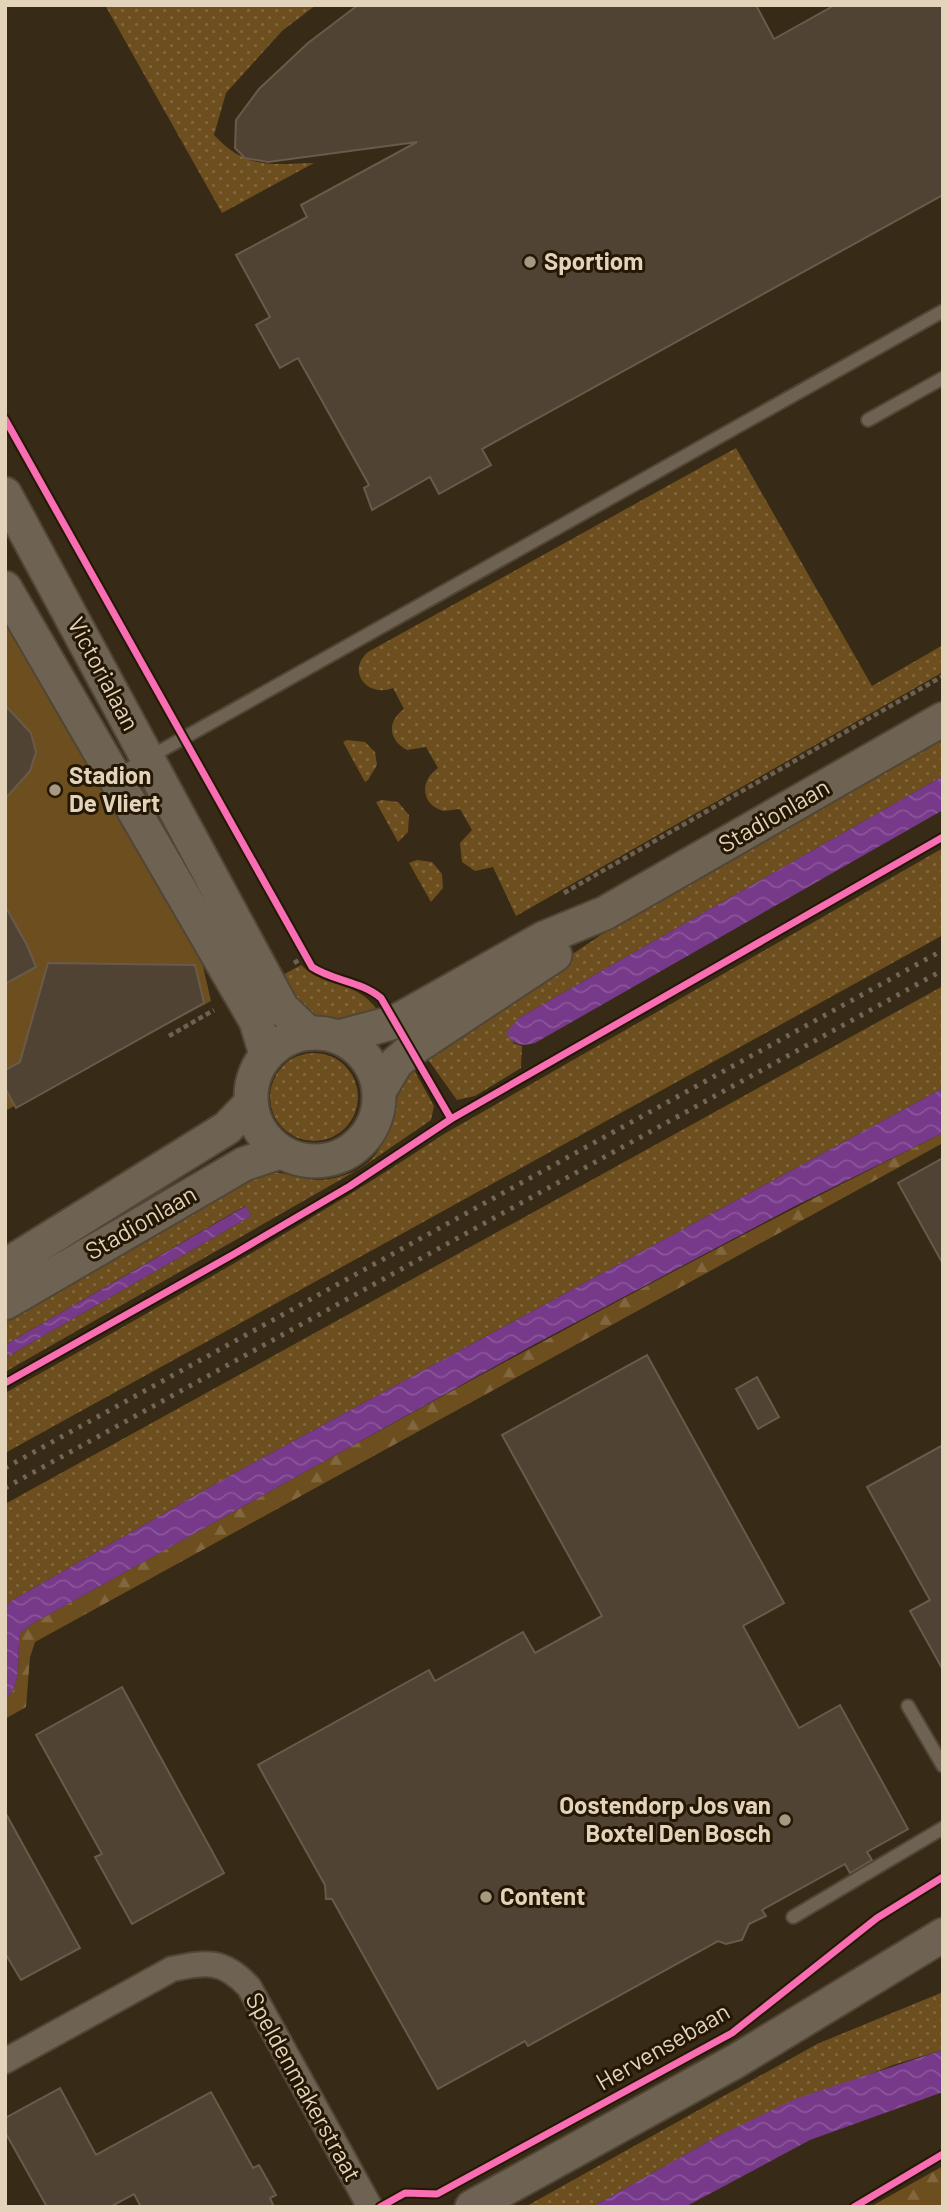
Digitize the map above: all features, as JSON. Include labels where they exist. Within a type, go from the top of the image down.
[{"type":"main road","name":"Victorialaan","points":[[5,494],[282,1008],[324,1035]]},
{"type":"main road","name":"Victorialaan","points":[[5,588],[256,1021],[266,1054]]},
{"type":"main road","name":"Stadionlaan","points":[[324,1035],[396,1022],[544,938],[605,913],[943,719]]},
{"type":"main road","name":"Stadionlaan","points":[[379,1092],[396,1063],[411,1050],[554,956],[605,913]]},
{"type":"main road","points":[[324,1035],[359,1050],[373,1069],[379,1092],[378,1112],[370,1131],[356,1146],[339,1157],[319,1161],[299,1159],[280,1152],[266,1139],[255,1123],[250,1104],[253,1077],[266,1054],[292,1036],[324,1035]]},
{"type":"main road","name":"Stadionlaan","points":[[5,1266],[227,1128],[250,1104]]},
{"type":"main road","name":"Stadionlaan","points":[[5,1303],[244,1164],[280,1152]]},
{"type":"main road","name":"Hervensebaan","points":[[472,2207],[736,2061],[943,1936]]},
{"type":"street","name":"Speldenmakerstraat","points":[[5,2061],[172,1969],[200,1963],[233,1969],[249,1987],[370,2207]]},
{"type":"lane","points":[[114,777],[943,311]]},
{"type":"lane","points":[[868,420],[943,378]]},
{"type":"lane","points":[[908,1706],[943,1766]]},
{"type":"lane","points":[[793,1917],[943,1828]]},
{"type":"path","points":[[560,895],[943,676]]},
{"type":"path","points":[[299,944],[312,967]]},
{"type":"green space","points":[[105,5],[316,5],[282,31],[226,93],[214,135],[249,160],[272,164],[314,163],[222,213]]},
{"type":"green space","points":[[736,448],[872,686],[943,645],[943,672],[516,916],[493,867],[475,871],[462,862],[460,843],[472,830],[460,809],[443,811],[430,803],[425,791],[426,785],[438,768],[426,747],[407,750],[396,741],[392,725],[404,709],[393,688],[375,689],[362,681],[359,667],[362,659],[368,652]]},
{"type":"green space","name":"Stadion De Vliert","points":[[5,618],[202,962],[211,1001],[5,1111]]},
{"type":"green space","points":[[943,736],[943,776],[519,1018],[513,1043],[522,1046],[521,1068],[475,1096],[457,1100],[424,1054],[629,916]]},
{"type":"green space","points":[[343,742],[365,742],[375,752],[377,765],[365,782]]},
{"type":"green space","points":[[376,802],[398,802],[409,815],[408,832],[398,842]]},
{"type":"green space","points":[[943,848],[943,935],[5,1453],[5,1393],[282,1235],[444,1134]]},
{"type":"green space","points":[[417,860],[432,862],[442,874],[443,888],[431,902],[409,863]]},
{"type":"green space","points":[[301,965],[322,979],[363,996],[382,1017],[333,1022],[311,1013],[279,977]]},
{"type":"green space","points":[[943,986],[943,1088],[231,1475],[11,1601],[5,1607],[5,1504]]},
{"type":"green space","points":[[305,1053],[323,1053],[339,1060],[351,1072],[358,1088],[358,1106],[351,1122],[339,1134],[323,1141],[305,1141],[289,1134],[277,1122],[270,1106],[270,1088],[277,1072],[289,1060]]},
{"type":"green space","points":[[414,1070],[434,1106],[431,1120],[361,1168],[5,1372],[5,1358],[251,1216],[245,1206],[5,1345],[5,1316],[251,1172],[272,1172],[320,1180],[354,1172],[370,1161],[387,1132],[403,1084]]},
{"type":"green space","points":[[943,1133],[943,1143],[35,1642],[30,1657],[26,1707],[5,1719],[5,1700],[17,1678],[20,1634],[30,1625],[598,1312]]},
{"type":"green space","points":[[943,1992],[943,2050],[893,2065],[720,2135],[592,2207],[525,2207],[817,2044]]},
{"type":"green space","points":[[943,2166],[943,2207],[870,2207]]},
{"type":"water","points":[[943,776],[943,810],[535,1043],[519,1044],[506,1033],[519,1018]]},
{"type":"water","points":[[943,1088],[943,1133],[795,1206],[535,1344],[30,1625],[20,1634],[17,1678],[5,1700],[5,1607],[11,1601],[231,1475]]},
{"type":"water","points":[[246,1206],[251,1216],[5,1358],[5,1345]]},
{"type":"water","points":[[943,2050],[943,2092],[810,2140],[685,2207],[592,2207],[720,2135],[795,2099]]},
{"type":"building","name":"Sportiom","points":[[358,5],[756,5],[774,39],[835,5],[943,5],[943,195],[482,449],[491,465],[439,494],[430,477],[372,510],[364,488],[369,485],[298,358],[280,368],[256,325],[270,317],[236,255],[307,217],[301,205],[417,142],[268,162],[245,158],[235,148],[236,120],[259,89],[308,43]]},
{"type":"building","points":[[5,705],[31,733],[36,752],[30,771],[5,799]]},
{"type":"building","points":[[5,906],[36,967],[5,984]]},
{"type":"building","points":[[48,963],[195,965],[204,1003],[16,1108],[5,1088],[5,1070],[20,1062]]},
{"type":"building","points":[[943,1158],[943,1264],[898,1183]]},
{"type":"building","points":[[647,1355],[784,1603],[743,1626],[799,1728],[840,1705],[908,1829],[867,1852],[872,1860],[850,1873],[845,1864],[762,1910],[766,1916],[749,1924],[742,1940],[726,1944],[718,1941],[528,2046],[525,2041],[438,2089],[332,1899],[326,1899],[325,1885],[258,1765],[429,1670],[435,1681],[523,1632],[535,1653],[602,1616],[502,1435]]},
{"type":"building","points":[[757,1377],[779,1417],[758,1429],[736,1389]]},
{"type":"building","points":[[943,1445],[943,1670],[910,1611],[930,1600],[867,1487]]},
{"type":"building","points":[[122,1687],[224,1873],[132,1924],[95,1857],[102,1854],[36,1735]]},
{"type":"building","points":[[5,1812],[80,1948],[21,1980],[5,1953]]},
{"type":"building","points":[[60,2088],[96,2155],[211,2092],[253,2168],[259,2165],[276,2195],[270,2198],[274,2207],[141,2207],[134,2194],[110,2207],[47,2207],[5,2132],[5,2118]]},
{"type":"railway","points":[[5,1468],[943,950]]},
{"type":"railway","points":[[5,1488],[943,970]]},
{"type":"cycle path","points":[[5,419],[312,967],[365,988],[381,998],[451,1119]]},
{"type":"cycle path","points":[[5,1383],[350,1186],[451,1119],[943,837]]},
{"type":"cycle path","points":[[380,2207],[405,2193],[437,2194],[732,2033],[877,1918],[943,1877]]},
{"type":"cycle path","points":[[854,2207],[943,2154]]},
{"type":"place","name":"Sportiom","points":[[530,262]]},
{"type":"place","name":"Stadion De Vliert","points":[[55,790]]},
{"type":"place","name":"Oostendorp Jos van Boxtel Den Bosch","points":[[785,1820]]},
{"type":"place","name":"Content","points":[[486,1897]]}]
